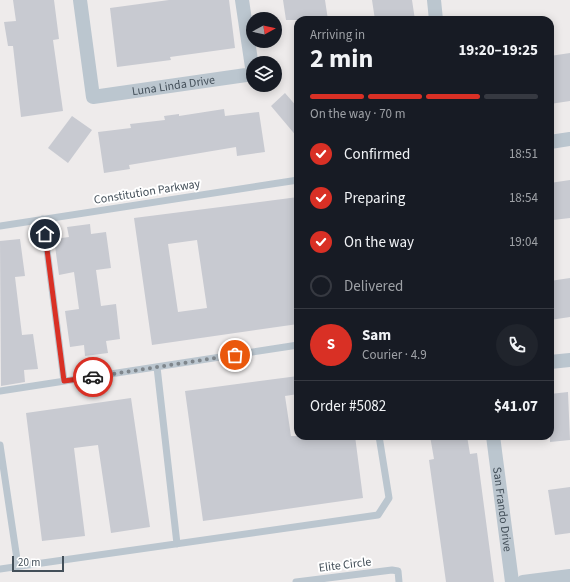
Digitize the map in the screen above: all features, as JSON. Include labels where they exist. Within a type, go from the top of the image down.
[{"type":"street","name":"Luna Linda Drive","points":[[80,0],[93,97],[246,75]]},
{"type":"street","points":[[242,0],[250,56]]},
{"type":"street","points":[[434,0],[436,16]]},
{"type":"street","points":[[554,141],[570,139]]},
{"type":"street","points":[[554,362],[570,360]]},
{"type":"street","name":"San Frando Drive","points":[[494,440],[512,582]]},
{"type":"street","points":[[523,582],[570,576]]},
{"type":"lane","name":"Constitution Parkway","points":[[0,226],[294,181]]},
{"type":"lane","points":[[43,219],[64,381]]},
{"type":"lane","points":[[0,391],[294,346]]},
{"type":"lane","points":[[157,367],[177,544]]},
{"type":"lane","points":[[0,569],[378,515],[388,498],[379,440]]},
{"type":"lane","points":[[0,445],[18,566]]},
{"type":"lane","name":"Elite Circle","points":[[296,582],[398,571],[399,582]]},
{"type":"building","points":[[13,0],[54,0],[59,39],[53,40],[63,111],[21,117],[13,46],[8,46],[4,22],[16,21]]},
{"type":"building","points":[[169,0],[229,0],[235,48],[170,57],[171,60],[117,67],[110,8]]},
{"type":"building","points":[[283,0],[325,0],[327,16],[294,16],[294,20],[286,20]]},
{"type":"building","points":[[372,0],[412,0],[414,16],[374,16]]},
{"type":"building","points":[[570,53],[570,101],[554,103],[554,55]]},
{"type":"building","points":[[285,93],[294,103],[294,133],[271,106]]},
{"type":"building","points":[[224,109],[225,116],[259,112],[265,152],[237,156],[236,147],[129,165],[130,169],[104,173],[98,132],[131,128],[130,124],[165,120],[164,116],[179,114],[179,116]]},
{"type":"building","points":[[72,116],[92,130],[68,163],[48,148]]},
{"type":"building","points":[[570,180],[570,218],[554,220],[554,182]]},
{"type":"building","points":[[294,198],[294,325],[152,345],[134,218]],"holes":[[[197,240],[207,308],[178,312],[168,244]]]},
{"type":"building","points":[[90,224],[91,234],[106,232],[111,268],[96,270],[101,306],[116,304],[120,339],[106,341],[108,353],[85,356],[84,345],[70,347],[65,311],[79,309],[74,272],[59,275],[54,239],[69,237],[67,227]]},
{"type":"building","points":[[20,239],[25,276],[15,277],[22,335],[33,334],[38,369],[24,370],[25,382],[1,386],[0,241]]},
{"type":"building","points":[[570,278],[570,317],[554,319],[554,280]]},
{"type":"building","points":[[294,377],[294,395],[285,396],[291,436],[294,436],[294,440],[356,440],[363,498],[203,521],[185,391]]},
{"type":"building","points":[[568,392],[570,440],[550,442],[550,440],[554,440],[554,394]]},
{"type":"building","points":[[131,398],[150,527],[111,533],[98,445],[74,448],[85,536],[42,541],[26,413]]},
{"type":"building","points":[[431,440],[468,440],[470,454],[477,453],[494,582],[446,582],[429,460],[434,459]]},
{"type":"building","points":[[570,487],[570,533],[555,535],[548,490]]},
{"type":"way so far","points":[[93,377],[235,355]]},
{"type":"route","points":[[45,234],[64,381],[93,377]]}]
